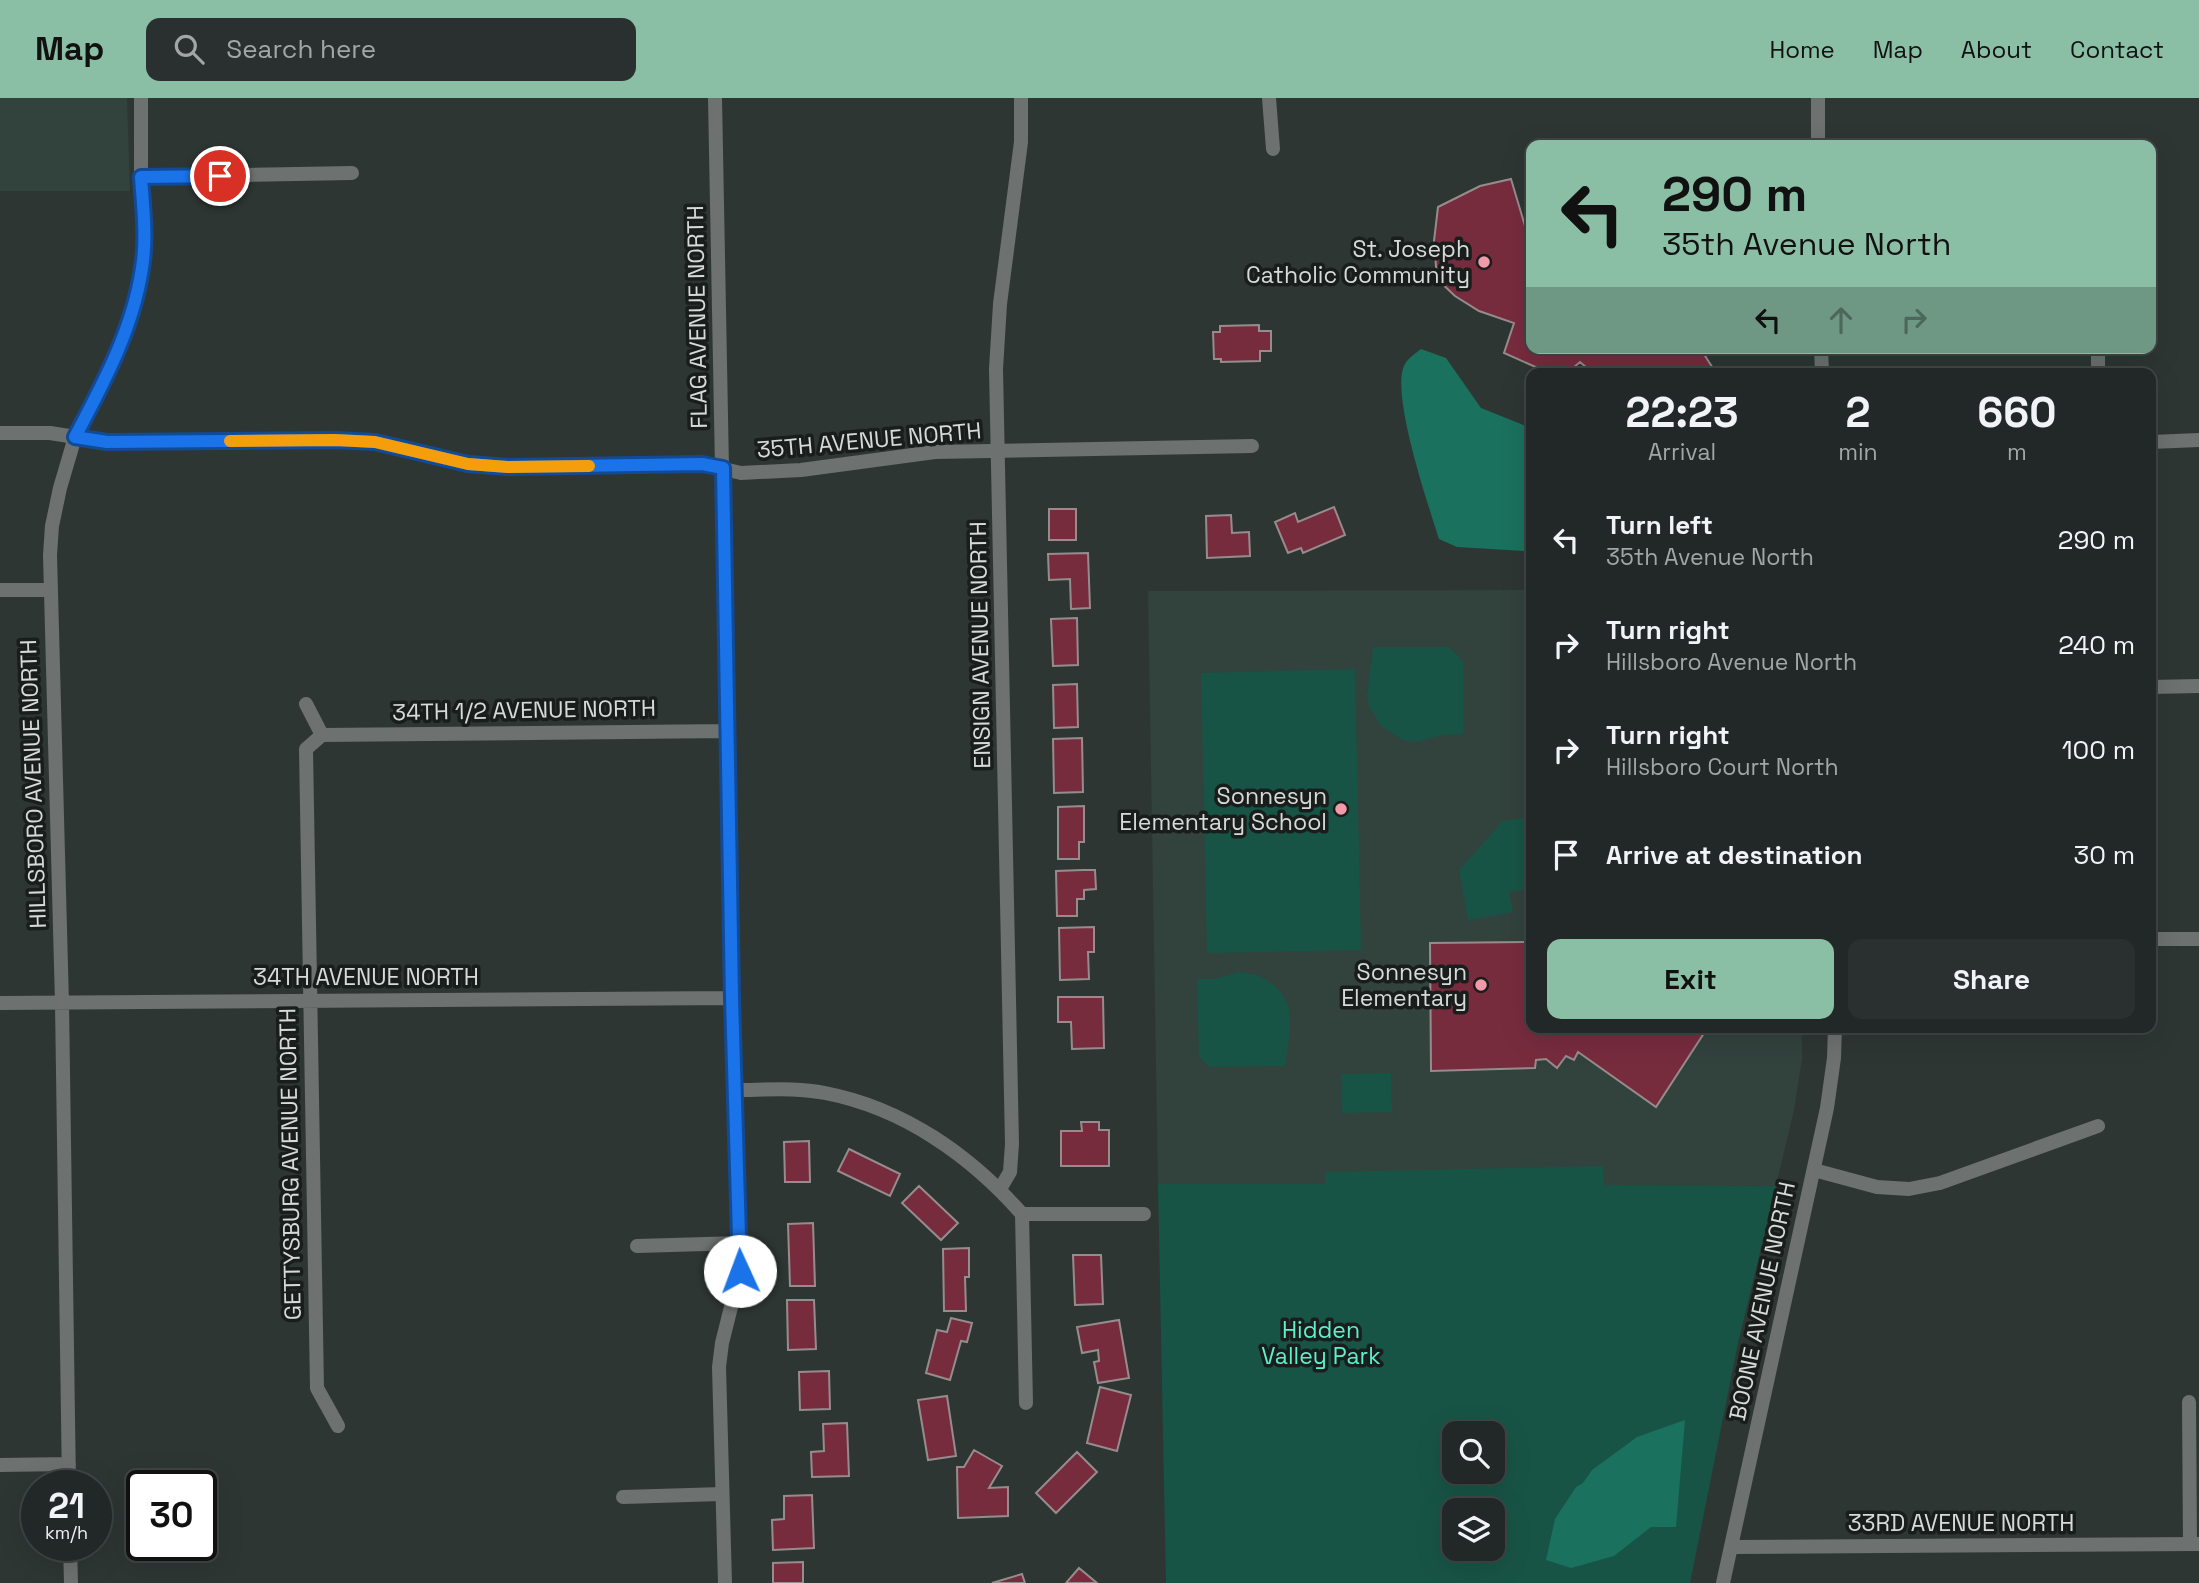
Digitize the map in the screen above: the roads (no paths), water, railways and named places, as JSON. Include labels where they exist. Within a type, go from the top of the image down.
[{"type":"street","name":"HILLSBORO AVENUE NORTH","points":[[69,1470],[62,1003],[50,590],[52,526],[75,437],[112,363],[135,304],[145,231],[141,177],[141,98]]},
{"type":"street","name":"FLAG AVENUE NORTH","points":[[715,98],[734,1090],[740,1243],[740,1271],[736,1295],[722,1343],[719,1367],[725,1583]]},
{"type":"street","name":"ENSIGN AVENUE NORTH","points":[[1000,1189],[1010,1172],[1012,1144],[996,369],[999,317],[1021,142],[1021,98]]},
{"type":"street","points":[[1269,98],[1273,149]]},
{"type":"street","points":[[1818,98],[1818,140]]},
{"type":"street","points":[[141,177],[352,173]]},
{"type":"street","name":"35TH AVENUE NORTH","points":[[0,433],[50,433],[107,442],[375,442],[468,464],[508,467],[702,464],[741,474],[801,470],[935,452],[1252,446]]},
{"type":"street","points":[[2156,442],[2199,440]]},
{"type":"street","points":[[0,590],[50,590]]},
{"type":"street","points":[[2156,687],[2199,686]]},
{"type":"street","points":[[306,704],[322,735]]},
{"type":"street","name":"34TH 1/2 AVENUE NORTH","points":[[322,735],[727,731]]},
{"type":"street","name":"GETTYSBURG AVENUE NORTH","points":[[322,735],[306,749],[317,1388],[338,1426]]},
{"type":"street","points":[[2156,939],[2199,939]]},
{"type":"street","name":"34TH AVENUE NORTH","points":[[0,1003],[732,998]]},
{"type":"street","name":"BOONE AVENUE NORTH","points":[[1723,1583],[1827,1108],[1835,1033]]},
{"type":"street","points":[[734,1090],[823,1092],[870,1104],[912,1124],[952,1149],[1000,1189],[1022,1214],[1026,1403]]},
{"type":"street","points":[[1814,1170],[1877,1187],[1909,1189],[1940,1183],[2098,1126]]},
{"type":"street","points":[[1022,1214],[1143,1214]]},
{"type":"street","points":[[637,1246],[740,1243]]},
{"type":"street","name":"33RD AVENUE NORTH","points":[[1732,1547],[2195,1544],[2189,1402]]},
{"type":"street","points":[[0,1465],[69,1464]]},
{"type":"street","points":[[623,1497],[722,1494]]},
{"type":"street","points":[[70,1561],[71,1583]]},
{"type":"place","name":"St. Joseph Catholic Community","points":[[1484,262]]},
{"type":"place","name":"Sonnesyn Elementary School","points":[[1341,809]]},
{"type":"place","name":"Sonnesyn Elementary","points":[[1481,985]]},
{"type":"park label","name":"Hidden Valley Park","points":[[1321,1343]]}]
